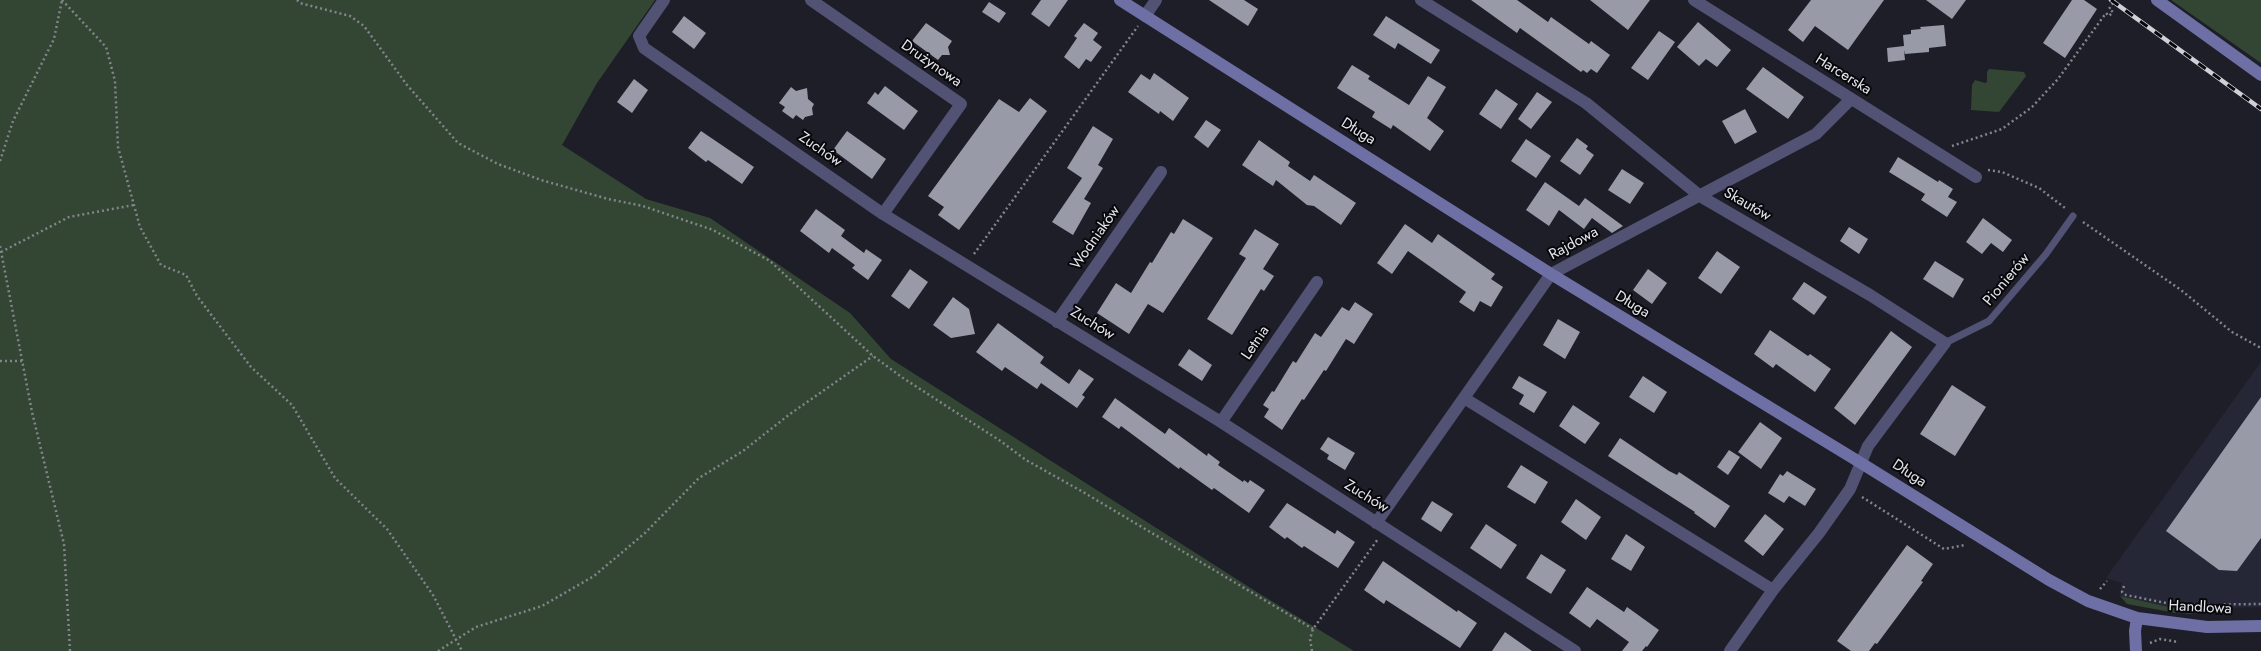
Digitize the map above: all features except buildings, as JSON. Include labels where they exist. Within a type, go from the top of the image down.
[{"type":"street","name":"Zuchów","points":[[664,0],[639,36],[644,48],[883,214],[1221,422],[1575,651]]},
{"type":"street","name":"Drużynowa","points":[[811,0],[961,104],[883,214]]},
{"type":"street","name":"Długa","points":[[1120,0],[1551,274],[1861,463],[2048,580],[2088,601],[2138,618]]},
{"type":"street","points":[[1145,16],[1156,0]]},
{"type":"street","name":"Skautów","points":[[1421,0],[1586,103],[1700,196],[1870,296],[1945,343]]},
{"type":"street","name":"Harcerska","points":[[1694,0],[1976,177]]},
{"type":"street","points":[[2157,0],[2261,75]]},
{"type":"street","name":"Rajdowa","points":[[1381,526],[1464,398],[1551,274],[1816,134],[1851,99]]},
{"type":"street","name":"Wodniaków","points":[[1057,322],[1161,172]]},
{"type":"street","name":"Letnia","points":[[1221,422],[1317,282]]},
{"type":"street","points":[[1730,651],[1773,590],[1819,533],[1850,489],[1868,446],[1945,343]]},
{"type":"street","points":[[1464,398],[1773,590]]},
{"type":"street","points":[[2138,618],[2135,631],[2142,648]]},
{"type":"street","name":"Handlowa","points":[[2138,618],[2207,627],[2261,626]]},
{"type":"lane","name":"Pionierów","points":[[1945,343],[1989,321],[2046,254],[2074,216]]},
{"type":"path","points":[[0,161],[13,121],[54,39],[62,0]]},
{"type":"path","points":[[62,0],[106,47],[115,81],[118,147],[140,227],[161,265],[186,274],[197,296],[251,367],[292,405],[335,478],[387,529],[433,595],[462,651]]},
{"type":"path","points":[[297,0],[300,3],[350,16],[364,26],[406,85],[458,143],[498,164],[541,180],[608,199],[643,206],[713,230],[770,261],[873,356],[903,378],[1002,442],[1026,460],[1083,492],[1313,629]]},
{"type":"path","points":[[1935,150],[2002,129],[2032,107],[2058,79],[2106,13],[2109,16],[2113,12],[2109,9],[2115,0]]},
{"type":"path","points":[[966,266],[1145,16]]},
{"type":"path","points":[[1976,177],[1982,169],[2002,172],[2039,188],[2074,216],[2181,290],[2232,332],[2261,348]]},
{"type":"path","points":[[1,252],[69,217],[134,205]]},
{"type":"path","points":[[0,246],[32,412],[64,544],[70,651]]},
{"type":"path","points":[[438,651],[476,627],[542,606],[594,576],[645,533],[699,478],[743,451],[790,414],[873,356]]},
{"type":"path","points":[[0,361],[22,361]]},
{"type":"path","points":[[1850,489],[1944,549],[1972,543]]},
{"type":"path","points":[[1312,651],[1310,639],[1313,629],[1381,526]]},
{"type":"path","points":[[2124,586],[2124,594],[2176,605],[2261,604]]},
{"type":"path","points":[[2142,648],[2154,640],[2178,642]]},
{"type":"shaded area","points":[[2261,362],[2261,607],[2189,609],[2186,614],[2176,613],[2176,609],[2120,596],[2122,583],[2106,578]]},
{"type":"green space","points":[[0,0],[655,0],[597,83],[562,145],[646,199],[710,218],[850,313],[891,359],[1260,594],[1354,651],[0,651]]},
{"type":"green space","points":[[2171,0],[2261,0],[2261,63]]},
{"type":"green space","points":[[1989,69],[2024,72],[2026,76],[1999,112],[1971,110],[1972,85],[1975,80],[1985,83],[1987,82],[1987,72]]},
{"type":"green space","points":[[2120,596],[2173,608],[2176,609],[2176,613],[2127,604]]},
{"type":"green space","points":[[2219,608],[2201,613],[2186,614],[2188,609]]},
{"type":"railway","points":[[2111,0],[2261,109]]}]
